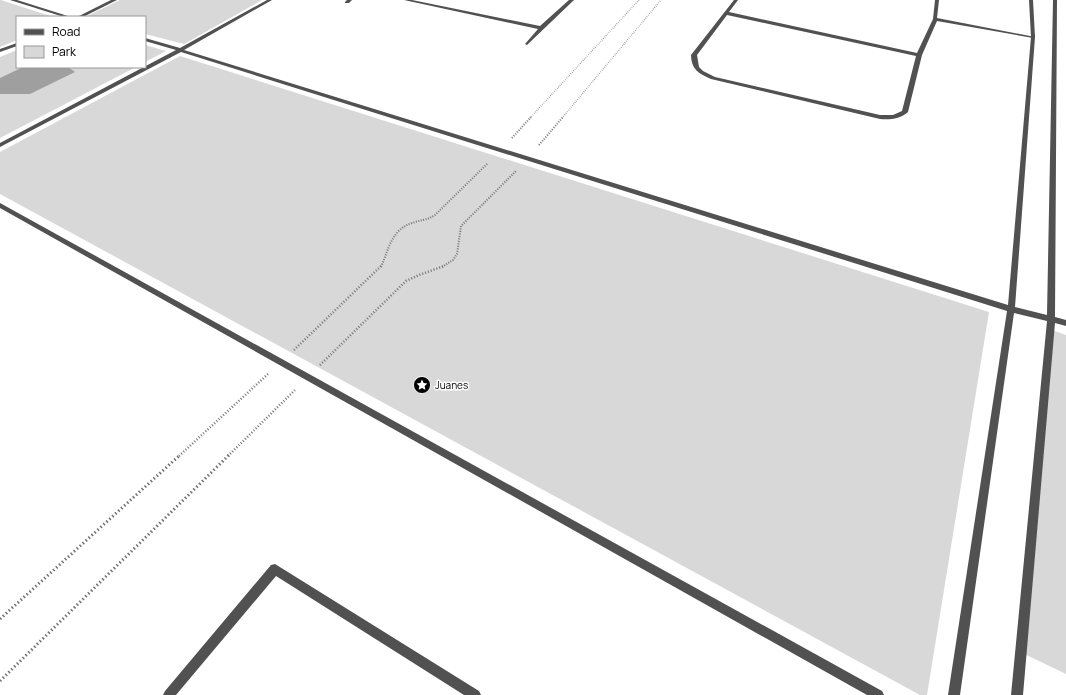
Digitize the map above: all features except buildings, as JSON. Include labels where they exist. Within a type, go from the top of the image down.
[{"type":"street","points":[[12,0],[66,16]]},
{"type":"street","points":[[81,16],[115,0]]},
{"type":"street","points":[[0,145],[182,49],[270,0]]},
{"type":"street","points":[[406,0],[541,28]]},
{"type":"street","points":[[527,44],[541,28],[572,0]]},
{"type":"street","points":[[736,0],[694,55],[696,69],[702,74],[713,78],[880,117],[890,118],[899,116],[905,112],[919,55],[935,19],[937,0]]},
{"type":"street","points":[[954,695],[1011,309],[1033,37],[1031,0]]},
{"type":"street","points":[[1017,695],[1051,319],[1055,0]]},
{"type":"street","points":[[726,13],[919,55]]},
{"type":"street","points":[[935,19],[1033,37]]},
{"type":"street","points":[[146,39],[182,49],[1011,309],[1066,323]]},
{"type":"street","points":[[0,51],[16,44]]},
{"type":"street","points":[[0,205],[878,695]]},
{"type":"street","points":[[174,693],[275,569],[475,695]]},
{"type":"path","points":[[0,619],[281,362],[381,267],[392,236],[402,227],[414,222],[428,220],[435,215],[502,150],[639,0]]},
{"type":"path","points":[[0,681],[406,281],[414,275],[450,263],[457,254],[461,226],[528,158],[662,0]]},
{"type":"green space","points":[[0,0],[50,16],[16,16],[16,40],[0,47]]},
{"type":"green space","points":[[120,0],[262,0],[184,44],[146,34],[146,16],[87,16]]},
{"type":"green space","points":[[146,45],[166,51],[146,61]]},
{"type":"green space","points":[[16,50],[16,68],[134,68],[0,138],[0,57]]},
{"type":"green space","points":[[180,56],[989,312],[927,695],[920,695],[0,194],[0,152]]},
{"type":"green space","points":[[1052,330],[1066,335],[1066,674],[1016,650]]},
{"type":"shaded area","points":[[21,68],[69,68],[75,72],[30,94],[0,94],[0,78]]},
{"type":"place","name":"Juanes","points":[[422,385]]}]
